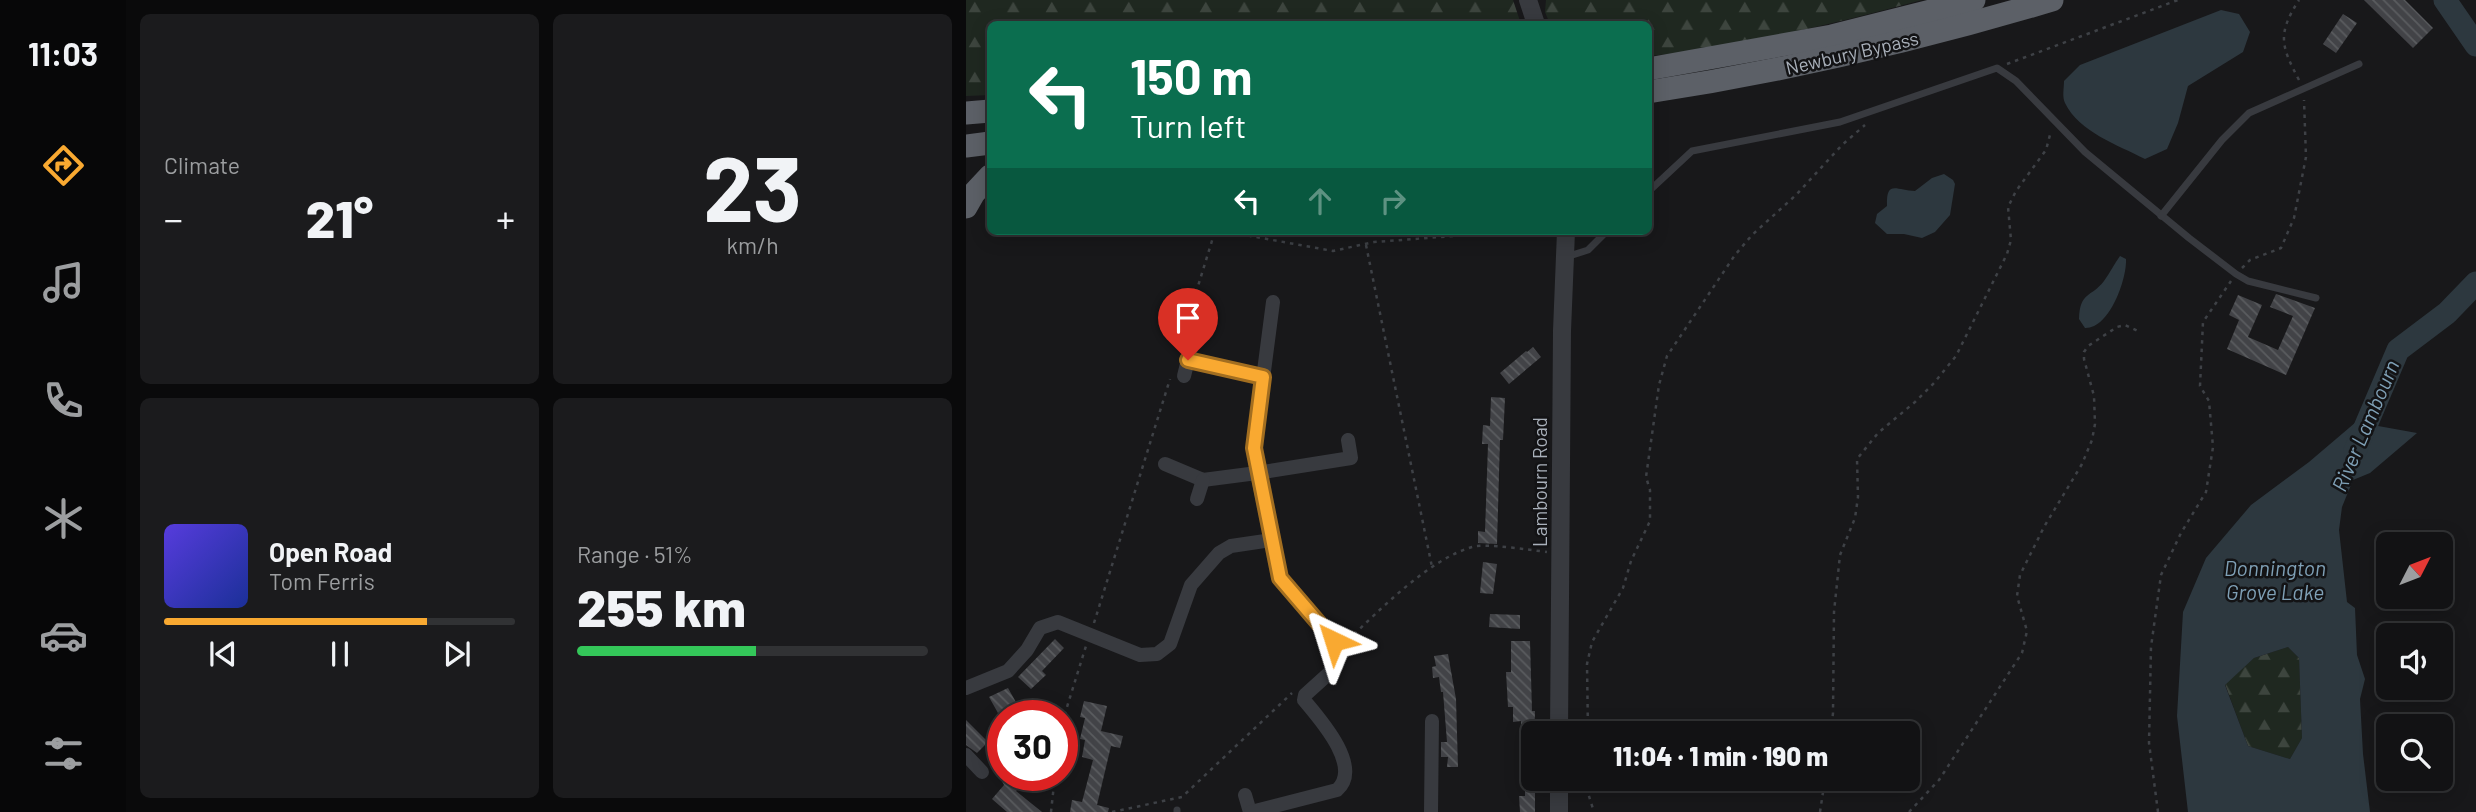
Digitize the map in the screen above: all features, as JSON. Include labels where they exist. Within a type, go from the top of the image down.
[{"type":"highway","name":"Newbury Bypass","points":[[1652,68],[1819,39],[1974,0]]},
{"type":"highway","name":"Newbury Bypass","points":[[1652,91],[1738,78],[1886,46],[2052,0]]},
{"type":"highway","points":[[966,113],[987,111]]},
{"type":"highway","points":[[966,146],[987,143]]},
{"type":"highway","points":[[966,206],[974,192],[987,179]]},
{"type":"street","points":[[1528,0],[1535,21]]},
{"type":"street","name":"Lambourn Road","points":[[1559,721],[1562,355],[1566,235]]},
{"type":"street","points":[[1245,795],[1251,812],[1337,790],[1343,784],[1345,773],[1338,745],[1330,730],[1304,700],[1305,695],[1336,667],[1338,649],[1280,578],[1257,473],[1254,448],[1273,302]]},
{"type":"street","points":[[1178,375],[1188,360],[1188,336]]},
{"type":"street","points":[[1188,360],[1263,377]]},
{"type":"street","points":[[1165,464],[1203,480],[1352,464],[1348,440]]},
{"type":"street","points":[[1197,499],[1203,480]]},
{"type":"street","points":[[966,688],[1008,671],[1027,650],[1040,628],[1058,622],[1140,655],[1157,654],[1170,644],[1191,585],[1219,554],[1231,545],[1272,540]]},
{"type":"street","points":[[1432,721],[1432,812]]},
{"type":"street","points":[[966,755],[982,772]]},
{"type":"street","points":[[1559,791],[1559,812]]},
{"type":"lane","points":[[2161,216],[2222,140],[2249,113],[2359,64]]},
{"type":"lane","points":[[1652,188],[1692,151],[1840,122],[1997,68],[2016,81],[2085,152],[2236,274],[2248,281],[2316,298]]},
{"type":"lane","points":[[1566,257],[1588,250],[1603,235]]},
{"type":"path","points":[[1997,68],[2178,0]]},
{"type":"path","points":[[2158,812],[2150,743],[2151,647],[2161,575],[2181,533],[2206,492],[2213,447],[2209,401],[2200,386],[2203,322],[2236,274],[2250,260],[2281,248],[2294,218],[2306,157],[2304,90],[2285,54],[2285,22],[2299,0]]},
{"type":"path","points":[[1588,721],[1587,664],[1591,642],[1623,588],[1631,561],[1650,521],[1650,490],[1646,477],[1659,385],[1667,356],[1735,255],[1752,235],[1868,122]]},
{"type":"path","points":[[1832,721],[1834,612],[1840,555],[1855,518],[1858,497],[1857,459],[1878,433],[1934,383],[1955,356],[2007,254],[2011,240],[2008,207],[2016,191],[2046,150],[2051,130]]},
{"type":"path","points":[[1188,336],[1214,235]]},
{"type":"path","points":[[1245,235],[1333,251],[1374,242],[1468,235]]},
{"type":"path","points":[[1366,245],[1432,567]]},
{"type":"path","points":[[1909,812],[1939,780],[2022,653],[2027,631],[2017,596],[2020,575],[2044,527],[2082,464],[2095,424],[2094,397],[2084,352],[2088,346],[2117,327],[2125,325],[2138,331]]},
{"type":"path","points":[[1069,700],[1178,375]]},
{"type":"path","points":[[1051,812],[1053,791]]},
{"type":"path","points":[[1588,791],[1594,812]]},
{"type":"path","points":[[1820,812],[1823,791]]},
{"type":"green space","points":[[966,0],[1513,0],[1520,21],[987,21],[987,95],[966,96]]},
{"type":"green space","points":[[1546,0],[1922,0],[1752,41],[1652,56],[1652,21],[1549,21],[1545,12]]},
{"type":"green space","points":[[2288,647],[2299,658],[2302,738],[2290,759],[2248,746],[2225,684],[2254,658]]},
{"type":"water","points":[[2221,10],[2239,14],[2250,32],[2243,52],[2188,86],[2178,123],[2167,149],[2145,159],[2100,137],[2071,113],[2064,101],[2064,81],[2080,65]]},
{"type":"water","points":[[1944,174],[1955,184],[1950,215],[1935,232],[1922,238],[1887,234],[1875,223],[1877,214],[1887,206],[1888,192],[1891,189],[1915,191],[1932,178]]},
{"type":"water","points":[[2120,256],[2126,259],[2126,268],[2115,302],[2102,321],[2085,328],[2079,319],[2084,299],[2104,281]]},
{"type":"water","name":"Donnington Grove Lake","points":[[2356,422],[2417,433],[2370,473],[2353,480],[2342,507],[2339,530],[2347,602],[2355,608],[2357,655],[2365,679],[2360,699],[2370,812],[2188,812],[2177,716],[2183,612],[2206,558],[2251,505],[2309,462]],"holes":[[[2288,647],[2299,658],[2302,738],[2290,759],[2248,746],[2225,685],[2254,658]]]},
{"type":"building","points":[[2364,0],[2405,0],[2433,28],[2413,48]]},
{"type":"building","points":[[2343,14],[2357,23],[2336,53],[2323,44]]},
{"type":"building","points":[[2276,294],[2315,308],[2286,375],[2227,349],[2239,320],[2229,315],[2238,295],[2262,305],[2248,337],[2278,350],[2293,316],[2270,307]]},
{"type":"building","points":[[1533,347],[1541,357],[1509,384],[1500,373]]},
{"type":"building","points":[[1491,397],[1505,398],[1503,440],[1500,440],[1497,544],[1478,543],[1478,531],[1485,532],[1488,444],[1482,444],[1483,425],[1490,426]]},
{"type":"building","points":[[1483,562],[1497,564],[1493,594],[1480,593]]},
{"type":"building","points":[[1490,614],[1520,615],[1520,629],[1489,627]]},
{"type":"building","points":[[1055,639],[1064,648],[1042,671],[1046,675],[1031,689],[1018,677]]},
{"type":"building","points":[[1511,641],[1530,641],[1535,721],[1513,722],[1513,707],[1508,707],[1506,672],[1511,672]]},
{"type":"building","points":[[1448,654],[1456,699],[1458,767],[1447,767],[1448,757],[1441,757],[1441,742],[1447,742],[1443,692],[1439,677],[1433,678],[1432,667],[1436,666],[1434,656]]},
{"type":"building","points":[[1008,688],[1015,700],[991,700],[989,697]]},
{"type":"building","points":[[1084,701],[1107,706],[1101,731],[1123,736],[1120,748],[1111,746],[1097,805],[1109,808],[1108,812],[1070,812],[1072,800],[1082,802],[1093,760],[1082,757],[1085,740],[1080,739],[1085,718],[1080,717]]},
{"type":"building","points":[[966,720],[987,743],[977,753],[966,745]]},
{"type":"building","points":[[999,791],[1016,791],[1042,812],[1007,812],[992,799]]},
{"type":"building","points":[[1525,791],[1535,791],[1535,812],[1520,812],[1519,796],[1525,796]]},
{"type":"waterway","name":"River Lambourn","points":[[2445,0],[2476,45]]},
{"type":"waterway","name":"River Lambourn","points":[[2355,451],[2398,350],[2447,313],[2476,283]]},
{"type":"route","points":[[1188,360],[1263,377],[1254,448],[1259,484],[1280,578],[1334,641]]}]
